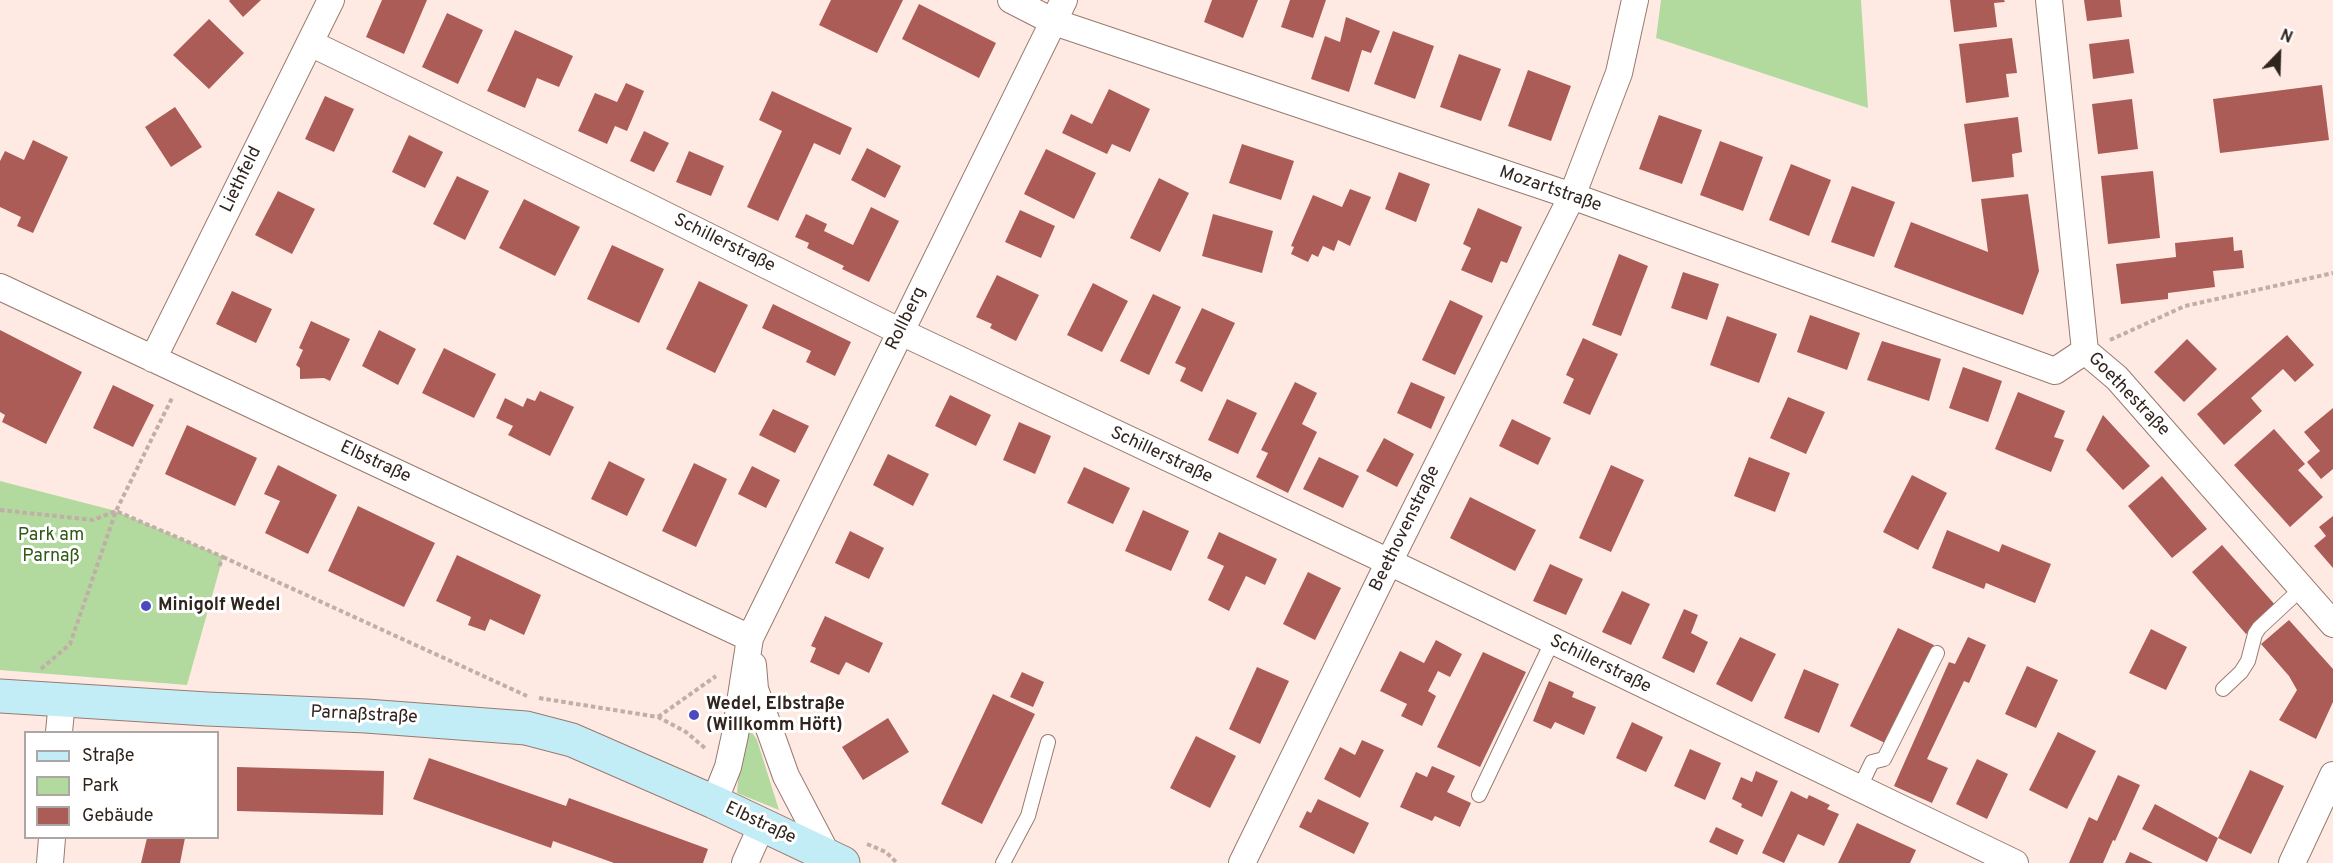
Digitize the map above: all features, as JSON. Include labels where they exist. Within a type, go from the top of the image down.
[{"type":"street","name":"Liethfeld","points":[[153,359],[331,0]]},
{"type":"street","name":"Mozartstraße","points":[[1011,0],[1059,11],[2055,371],[2085,351]]},
{"type":"street","name":"Beethovenstraße","points":[[1242,863],[1572,196],[1619,74],[1635,0]]},
{"type":"street","name":"Goethestraße","points":[[2049,0],[2085,351],[2117,378],[2333,624]]},
{"type":"street","name":"Rollberg","points":[[750,638],[1059,11]]},
{"type":"street","name":"Schillerstraße","points":[[310,43],[901,332],[1389,562],[2015,863]]},
{"type":"street","name":"Elbstraße","points":[[0,287],[750,638]]},
{"type":"street","name":"Elbstraße","points":[[750,638],[728,767],[714,802],[835,860]]},
{"type":"street","name":"Elbstraße","points":[[750,638],[755,689],[786,776],[835,860]]},
{"type":"street","name":"Parnaßstraße","points":[[0,696],[61,717],[366,716],[526,728],[572,740],[714,802]]},
{"type":"street","points":[[2292,863],[2333,775]]},
{"type":"street","points":[[746,863],[762,825]]},
{"type":"street","points":[[50,863],[52,839]]},
{"type":"lane","points":[[2223,689],[2241,672],[2248,661],[2254,634],[2302,588]]},
{"type":"lane","points":[[1479,795],[1552,642]]},
{"type":"lane","points":[[1859,789],[1872,762],[1884,759],[1936,653]]},
{"type":"lane","points":[[1003,863],[1028,816],[1048,742]]},
{"type":"path","points":[[2085,351],[2185,306],[2333,273]]},
{"type":"path","points":[[42,667],[70,644],[116,510],[183,374]]},
{"type":"path","points":[[0,510],[93,520],[116,510],[527,696]]},
{"type":"path","points":[[219,567],[223,557]]},
{"type":"path","points":[[658,717],[717,675]]},
{"type":"green space","points":[[1661,0],[1861,0],[1868,108],[1656,38]]},
{"type":"green space","name":"Park am Parnaß","points":[[0,481],[116,511],[223,557],[187,685],[0,670]]},
{"type":"green space","points":[[746,723],[757,740],[779,810],[737,793],[741,747]]},
{"type":"building","points":[[230,0],[261,0],[243,17]]},
{"type":"building","points":[[382,0],[427,0],[404,54],[366,37]]},
{"type":"building","points":[[831,0],[903,0],[877,53],[819,25]]},
{"type":"building","points":[[1212,0],[1258,0],[1243,38],[1204,22]]},
{"type":"building","points":[[1290,0],[1326,0],[1313,38],[1281,27]]},
{"type":"building","points":[[1950,0],[2004,0],[2005,2],[1994,3],[1997,27],[1954,32]]},
{"type":"building","points":[[2084,0],[2120,0],[2122,17],[2087,21]]},
{"type":"building","points":[[919,4],[996,43],[979,78],[902,39]]},
{"type":"building","points":[[447,13],[483,30],[458,84],[422,67]]},
{"type":"building","points":[[1346,17],[1380,31],[1371,53],[1362,50],[1349,92],[1311,79],[1325,36],[1340,42]]},
{"type":"building","points":[[209,19],[244,53],[209,89],[173,55]]},
{"type":"building","points":[[515,30],[573,56],[559,87],[537,78],[525,108],[487,91]]},
{"type":"building","points":[[1393,31],[1434,46],[1415,99],[1374,84]]},
{"type":"building","points":[[2012,38],[2017,73],[2006,74],[2009,97],[1966,103],[1959,44]]},
{"type":"building","points":[[2129,39],[2134,73],[2093,79],[2089,44]]},
{"type":"building","points":[[1459,54],[1501,69],[1481,121],[1440,107]]},
{"type":"building","points":[[1528,70],[1571,86],[1551,141],[1508,126]]},
{"type":"building","points":[[626,83],[644,91],[627,131],[615,126],[607,144],[578,131],[595,93],[617,102]]},
{"type":"building","points":[[2322,85],[2329,140],[2220,153],[2213,99]]},
{"type":"building","points":[[1109,89],[1150,109],[1130,152],[1112,144],[1107,154],[1062,133],[1071,114],[1092,124]]},
{"type":"building","points":[[772,91],[852,128],[840,155],[814,143],[778,221],[747,207],[782,131],[759,120]]},
{"type":"building","points":[[325,96],[354,109],[334,152],[305,139]]},
{"type":"building","points":[[2132,99],[2138,149],[2098,154],[2092,104]]},
{"type":"building","points":[[175,107],[202,147],[171,167],[145,127]]},
{"type":"building","points":[[1659,115],[1702,130],[1682,184],[1639,169]]},
{"type":"building","points":[[2018,117],[2022,152],[2012,154],[2014,177],[1972,182],[1964,124]]},
{"type":"building","points":[[644,131],[669,143],[654,172],[630,161]]},
{"type":"building","points":[[409,135],[443,152],[425,188],[392,172]]},
{"type":"building","points":[[33,140],[68,157],[33,233],[17,226],[21,217],[0,207],[0,161],[5,151],[24,160]]},
{"type":"building","points":[[1720,141],[1763,157],[1743,211],[1700,195]]},
{"type":"building","points":[[1242,144],[1294,161],[1281,200],[1229,183]]},
{"type":"building","points":[[867,148],[901,166],[885,198],[851,180]]},
{"type":"building","points":[[1046,149],[1096,173],[1074,219],[1024,194]]},
{"type":"building","points":[[689,151],[724,166],[711,196],[676,182]]},
{"type":"building","points":[[1791,164],[1831,180],[1809,236],[1769,220]]},
{"type":"building","points":[[2153,171],[2160,238],[2108,244],[2101,176]]},
{"type":"building","points":[[1399,172],[1430,184],[1416,222],[1385,209]]},
{"type":"building","points":[[457,176],[489,191],[465,240],[433,224]]},
{"type":"building","points":[[1159,178],[1189,193],[1160,252],[1130,238]]},
{"type":"building","points":[[1852,186],[1895,202],[1874,257],[1831,242]]},
{"type":"building","points":[[1350,189],[1371,197],[1350,246],[1338,240],[1334,251],[1323,246],[1318,257],[1312,254],[1308,262],[1291,254],[1294,247],[1291,246],[1313,195],[1342,207]]},
{"type":"building","points":[[278,191],[315,209],[292,254],[255,235]]},
{"type":"building","points":[[2028,194],[2039,271],[2023,315],[1894,267],[1911,222],[1988,252],[1981,199]]},
{"type":"building","points":[[524,199],[580,227],[555,276],[499,248]]},
{"type":"building","points":[[871,207],[899,221],[869,282],[842,269],[844,266],[807,248],[809,243],[795,237],[806,214],[827,224],[824,231],[853,245]]},
{"type":"building","points":[[1478,208],[1522,227],[1507,263],[1501,261],[1492,283],[1461,270],[1471,248],[1463,244]]},
{"type":"building","points":[[1020,210],[1055,226],[1041,258],[1005,242]]},
{"type":"building","points":[[1213,214],[1273,231],[1262,273],[1202,256]]},
{"type":"building","points":[[2233,237],[2234,251],[2242,250],[2244,268],[2213,271],[2215,287],[2168,293],[2168,299],[2121,304],[2116,264],[2176,257],[2175,243]]},
{"type":"building","points":[[612,245],[664,269],[639,323],[587,299]]},
{"type":"building","points":[[1619,254],[1648,266],[1621,336],[1592,325]]},
{"type":"building","points":[[1683,272],[1719,284],[1707,320],[1671,308]]},
{"type":"building","points":[[997,275],[1039,295],[1016,341],[990,328],[992,324],[976,317]]},
{"type":"building","points":[[699,281],[748,305],[715,373],[666,349]]},
{"type":"building","points":[[1093,283],[1128,301],[1102,352],[1067,335]]},
{"type":"building","points":[[232,291],[272,309],[256,343],[216,324]]},
{"type":"building","points":[[1153,294],[1181,307],[1149,375],[1120,361]]},
{"type":"building","points":[[1450,300],[1483,316],[1455,375],[1422,360]]},
{"type":"building","points":[[773,304],[851,342],[835,376],[806,362],[811,351],[762,328]]},
{"type":"building","points":[[1202,308],[1235,323],[1202,392],[1180,381],[1186,368],[1175,363]]},
{"type":"building","points":[[1810,315],[1860,333],[1847,370],[1797,352]]},
{"type":"building","points":[[1727,316],[1777,334],[1759,383],[1710,365]]},
{"type":"building","points":[[311,321],[350,339],[330,381],[324,378],[300,379],[300,368],[296,365],[303,350],[299,348]]},
{"type":"building","points":[[0,330],[82,372],[46,444],[2,422],[5,415],[0,412]]},
{"type":"building","points":[[379,330],[416,349],[398,385],[362,366]]},
{"type":"building","points":[[2287,335],[2314,365],[2295,382],[2283,369],[2251,398],[2262,411],[2224,445],[2197,414]]},
{"type":"building","points":[[1583,338],[1618,354],[1590,415],[1563,403],[1574,379],[1566,375]]},
{"type":"building","points":[[2187,339],[2217,369],[2184,402],[2154,372]]},
{"type":"building","points":[[1882,341],[1941,359],[1929,401],[1867,380]]},
{"type":"building","points":[[444,348],[496,374],[474,418],[422,393]]},
{"type":"building","points":[[1963,367],[2002,381],[1988,422],[1949,408]]},
{"type":"building","points":[[1295,382],[1317,393],[1302,424],[1317,432],[1288,493],[1256,477],[1268,453],[1261,450]]},
{"type":"building","points":[[1411,382],[1445,397],[1431,429],[1397,413]]},
{"type":"building","points":[[113,385],[154,405],[133,447],[93,428]]},
{"type":"building","points":[[540,391],[574,407],[550,456],[508,435],[513,426],[496,418],[505,398],[523,407],[527,398],[535,401]]},
{"type":"building","points":[[2018,392],[2065,411],[2054,437],[2064,440],[2051,472],[1995,449]]},
{"type":"building","points":[[950,395],[991,415],[976,446],[935,426]]},
{"type":"building","points":[[1788,397],[1825,412],[1806,454],[1770,438]]},
{"type":"building","points":[[1227,399],[1257,413],[1238,454],[1208,440]]},
{"type":"building","points":[[2333,408],[2333,469],[2321,479],[2307,462],[2320,451],[2304,432]]},
{"type":"building","points":[[773,409],[809,426],[795,453],[759,435]]},
{"type":"building","points":[[2103,415],[2150,466],[2123,490],[2086,450]]},
{"type":"building","points":[[1512,419],[1551,438],[1538,465],[1499,446]]},
{"type":"building","points":[[1019,422],[1051,436],[1035,474],[1003,460]]},
{"type":"building","points":[[187,425],[257,458],[235,506],[165,474]]},
{"type":"building","points":[[2274,429],[2305,464],[2298,470],[2323,497],[2290,527],[2234,465]]},
{"type":"building","points":[[1384,438],[1414,454],[1397,487],[1366,471]]},
{"type":"building","points":[[888,454],[929,474],[913,506],[873,485]]},
{"type":"building","points":[[1319,457],[1359,476],[1343,508],[1303,489]]},
{"type":"building","points":[[1749,457],[1790,473],[1775,512],[1734,496]]},
{"type":"building","points":[[609,461],[645,479],[627,516],[591,499]]},
{"type":"building","points":[[694,463],[727,479],[696,547],[662,531]]},
{"type":"building","points":[[278,465],[337,495],[308,554],[265,533],[280,501],[264,494]]},
{"type":"building","points":[[1611,465],[1644,480],[1611,552],[1579,538]]},
{"type":"building","points":[[752,466],[780,480],[766,508],[738,494]]},
{"type":"building","points":[[1084,467],[1130,488],[1113,524],[1067,503]]},
{"type":"building","points":[[1912,475],[1947,493],[1918,550],[1883,532]]},
{"type":"building","points":[[2162,476],[2207,529],[2172,558],[2128,506]]},
{"type":"building","points":[[1470,497],[1536,530],[1515,571],[1450,538]]},
{"type":"building","points":[[358,506],[435,543],[404,607],[328,571]]},
{"type":"building","points":[[1143,510],[1189,531],[1171,571],[1125,551]]},
{"type":"building","points":[[2333,516],[2333,568],[2314,546],[2326,536],[2319,527]]},
{"type":"building","points":[[1947,530],[1999,552],[2002,544],[2051,564],[2035,603],[1986,583],[1984,589],[1932,568]]},
{"type":"building","points":[[850,531],[884,548],[869,579],[835,563]]},
{"type":"building","points":[[1219,532],[1277,559],[1265,585],[1246,576],[1229,611],[1208,600],[1224,566],[1207,558]]},
{"type":"building","points":[[2222,545],[2277,607],[2246,634],[2192,572]]},
{"type":"building","points":[[457,555],[541,595],[524,635],[490,619],[485,631],[468,625],[471,617],[436,601]]},
{"type":"building","points":[[1550,564],[1583,579],[1566,615],[1533,601]]},
{"type":"building","points":[[1308,572],[1341,588],[1315,640],[1283,624]]},
{"type":"building","points":[[1622,591],[1650,604],[1631,645],[1602,632]]},
{"type":"building","points":[[1684,609],[1698,615],[1691,633],[1708,642],[1694,673],[1662,658]]},
{"type":"building","points":[[825,616],[883,643],[869,673],[846,662],[839,675],[810,662],[816,648],[811,646]]},
{"type":"building","points":[[2289,620],[2333,669],[2333,702],[2316,739],[2279,720],[2297,690],[2289,676],[2261,644]]},
{"type":"building","points":[[1898,628],[1934,645],[1885,743],[1850,726]]},
{"type":"building","points":[[2151,629],[2187,647],[2166,690],[2129,673]]},
{"type":"building","points":[[1740,637],[1776,654],[1752,702],[1716,684]]},
{"type":"building","points":[[1968,637],[1986,645],[1969,683],[1964,681],[1927,759],[1948,768],[1932,803],[1894,786],[1949,662],[1955,664]]},
{"type":"building","points":[[1436,640],[1462,654],[1450,677],[1438,671],[1428,691],[1436,696],[1422,726],[1401,716],[1407,704],[1380,691],[1400,651],[1424,663]]},
{"type":"building","points":[[1483,652],[1526,672],[1480,767],[1437,747]]},
{"type":"building","points":[[2027,666],[2058,680],[2036,728],[2005,714]]},
{"type":"building","points":[[1257,667],[1289,681],[1260,744],[1229,729]]},
{"type":"building","points":[[1804,669],[1839,684],[1819,733],[1784,718]]},
{"type":"building","points":[[1022,672],[1044,682],[1033,707],[1010,697]]},
{"type":"building","points":[[1549,681],[1574,692],[1572,697],[1596,707],[1584,735],[1555,722],[1551,729],[1533,721]]},
{"type":"building","points":[[993,694],[1035,714],[982,824],[941,804]]},
{"type":"building","points":[[888,718],[909,752],[863,780],[842,747]]},
{"type":"building","points":[[1632,722],[1663,737],[1646,772],[1616,758]]},
{"type":"building","points":[[2058,732],[2096,751],[2067,809],[2029,790]]},
{"type":"building","points":[[1196,736],[1236,756],[1210,808],[1170,788]]},
{"type":"building","points":[[1362,740],[1384,750],[1360,798],[1324,779],[1340,747],[1355,755]]},
{"type":"building","points":[[1690,749],[1721,763],[1705,800],[1674,786]]},
{"type":"building","points":[[429,758],[566,806],[569,798],[708,849],[703,863],[614,863],[553,841],[551,848],[413,799]]},
{"type":"building","points":[[1977,759],[2008,774],[1987,819],[1956,804]]},
{"type":"building","points":[[1432,766],[1455,776],[1447,792],[1471,803],[1460,827],[1435,816],[1432,821],[1400,807],[1416,772],[1427,777]]},
{"type":"building","points":[[237,767],[384,771],[383,815],[237,811]]},
{"type":"building","points":[[2250,770],[2284,786],[2251,854],[2218,838]]},
{"type":"building","points":[[1756,771],[1778,781],[1762,817],[1741,807],[1742,804],[1732,799],[1741,777],[1752,782]]},
{"type":"building","points":[[2118,775],[2140,785],[2103,863],[2069,863],[2089,817],[2097,821]]},
{"type":"building","points":[[1791,791],[1807,799],[1809,795],[1830,805],[1827,809],[1839,814],[1824,846],[1798,834],[1784,863],[1762,853]]},
{"type":"building","points":[[1318,799],[1369,823],[1354,854],[1299,827],[1307,811],[1311,813]]},
{"type":"building","points":[[2155,804],[2218,838],[2207,862],[2142,829]]},
{"type":"building","points":[[1857,823],[1916,850],[1910,863],[1838,863]]},
{"type":"building","points":[[1716,827],[1744,840],[1737,855],[1709,842]]},
{"type":"building","points":[[147,839],[185,839],[180,863],[141,863]]},
{"type":"building","points":[[2130,852],[2153,863],[2125,863]]},
{"type":"place","name":"Minigolf Wedel","points":[[146,606]]},
{"type":"place","name":"Wedel, Elbstraße (Willkomm Höft)","points":[[694,715]]}]
